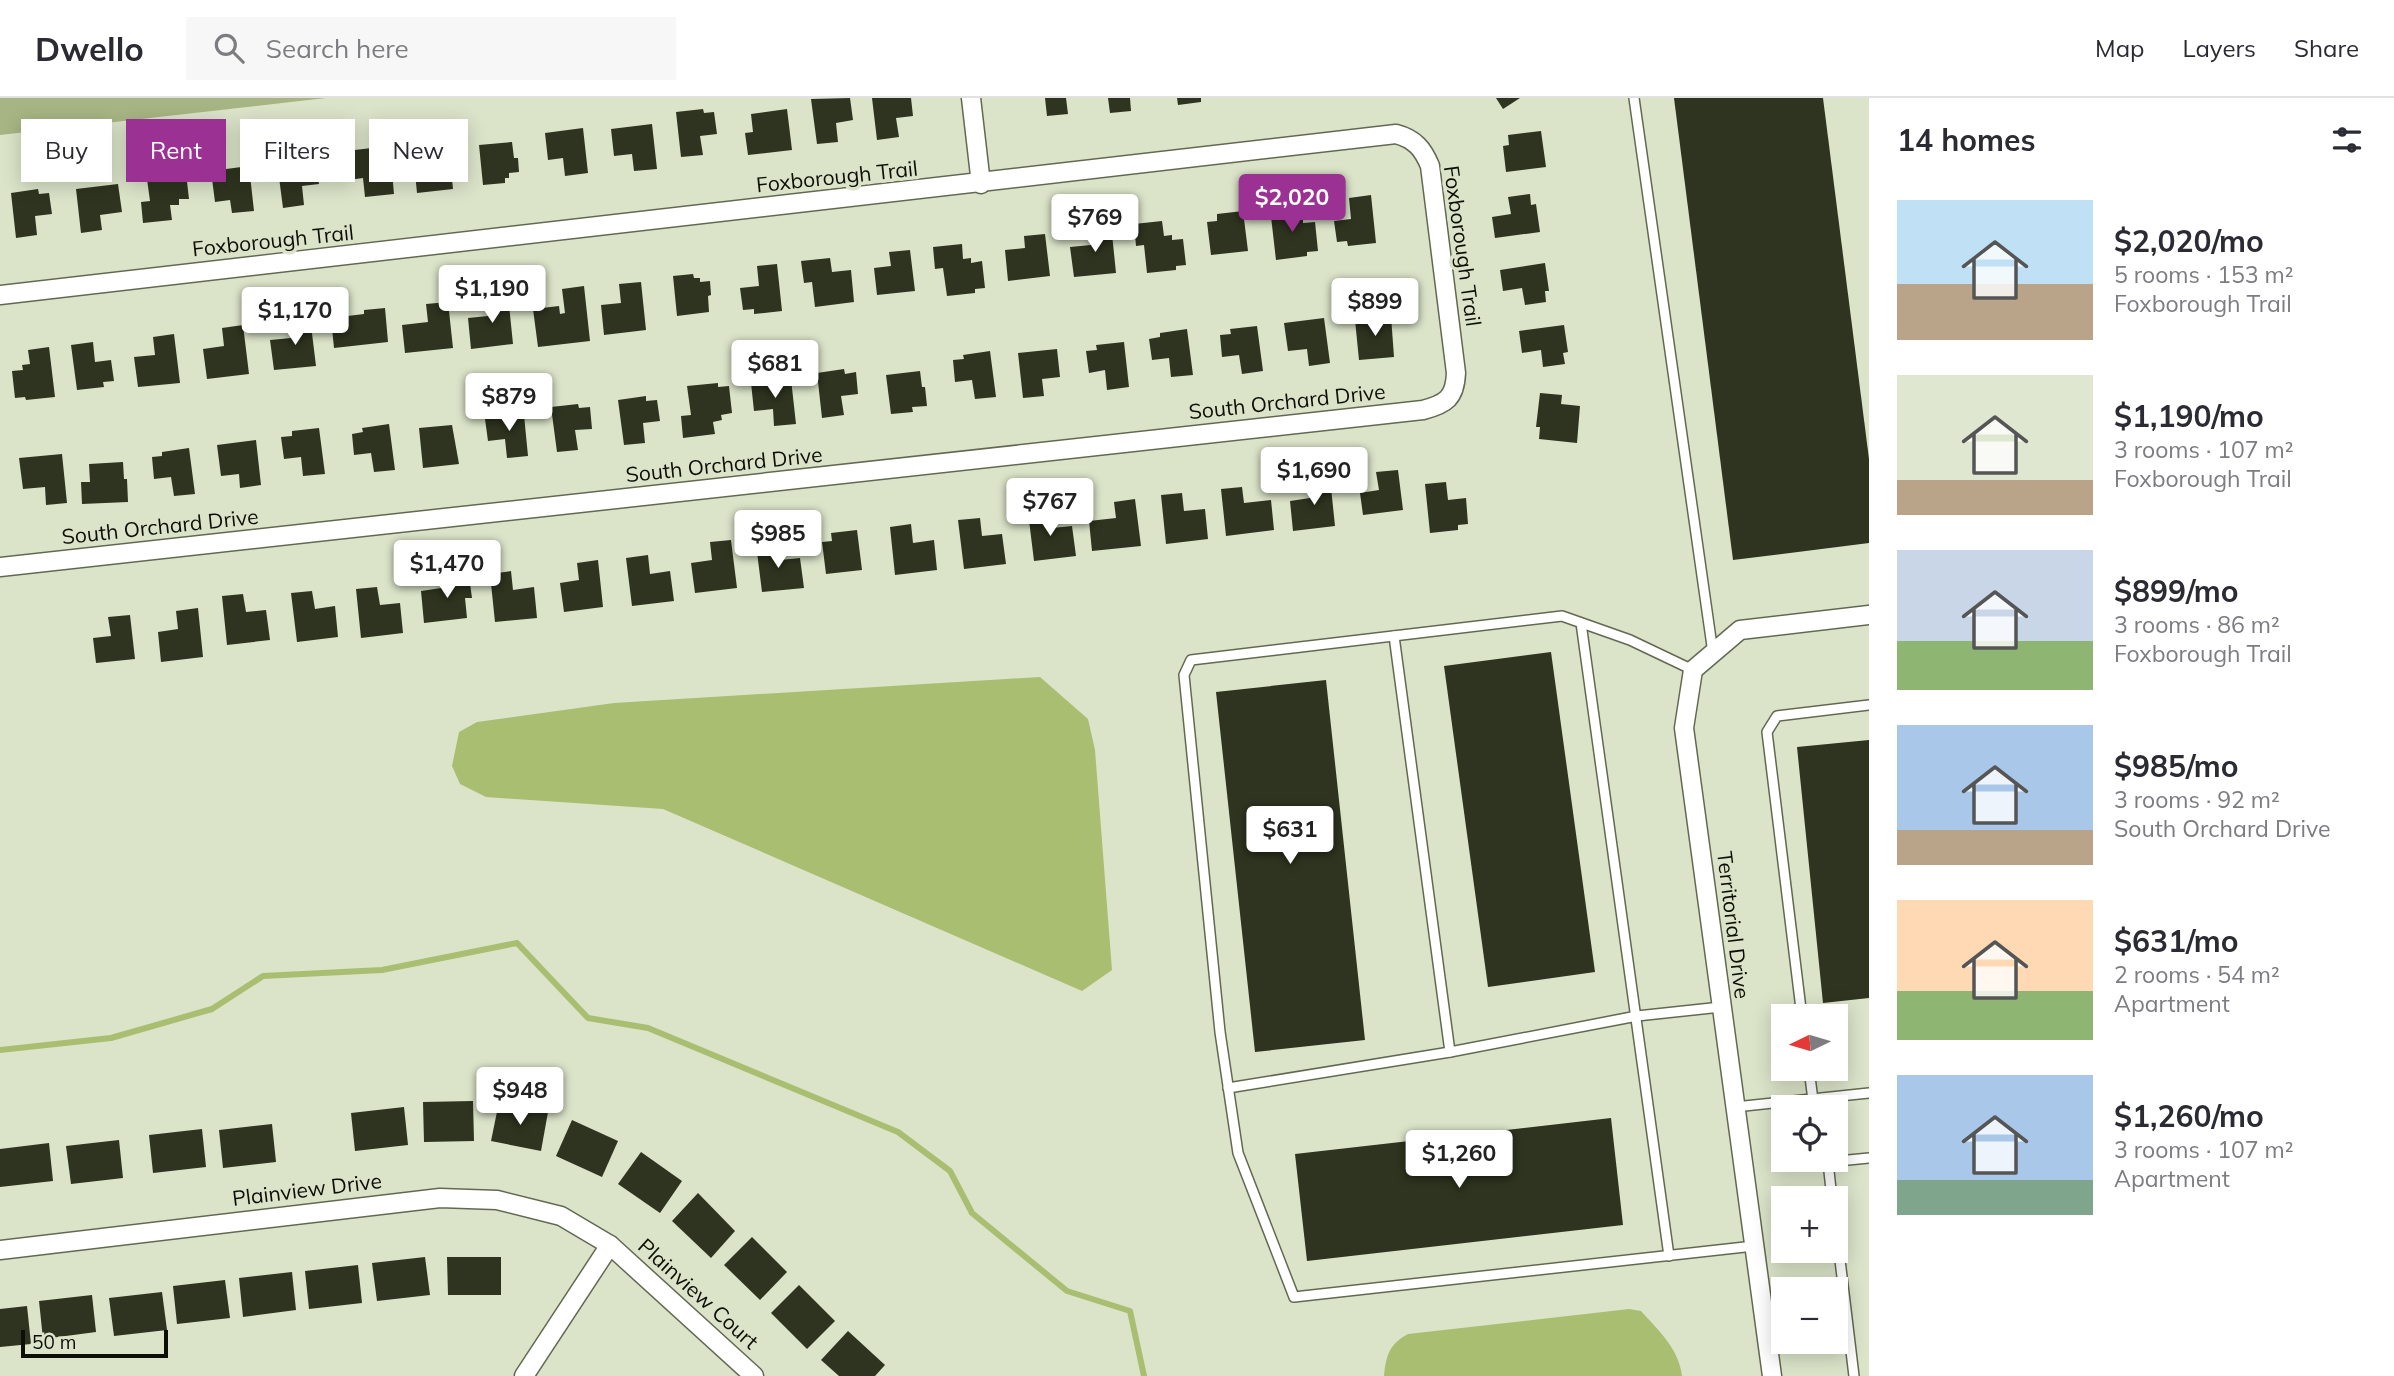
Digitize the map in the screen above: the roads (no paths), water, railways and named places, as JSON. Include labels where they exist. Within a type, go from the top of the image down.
[{"type":"street","points":[[971,98],[981,184]]},
{"type":"street","name":"Foxborough Trail","points":[[0,295],[981,184],[1396,134],[1407,137],[1416,144],[1430,166],[1456,373],[1456,387],[1450,397]]},
{"type":"street","name":"South Orchard Drive","points":[[0,567],[1423,410],[1439,406],[1450,397]]},
{"type":"street","points":[[1693,670],[1740,630],[1869,615]]},
{"type":"street","name":"Territorial Drive","points":[[1693,670],[1684,728],[1772,1376]]},
{"type":"street","name":"Plainview Drive","points":[[0,1250],[440,1198],[497,1200],[561,1216],[610,1245]]},
{"type":"street","points":[[524,1376],[610,1245]]},
{"type":"street","name":"Plainview Court","points":[[610,1245],[754,1376]]},
{"type":"lane","points":[[1634,98],[1713,653]]},
{"type":"lane","points":[[1693,670],[1630,640],[1562,616],[1191,660],[1184,675],[1220,1032],[1238,1153],[1294,1297],[1754,1246]]},
{"type":"lane","points":[[1581,622],[1669,1256]]},
{"type":"lane","points":[[1394,636],[1450,1052]]},
{"type":"lane","points":[[1800,1004],[1767,732],[1777,716],[1869,705]]},
{"type":"lane","points":[[1228,1088],[1450,1052],[1637,1016],[1721,1007]]},
{"type":"lane","points":[[1848,1097],[1869,1093]]},
{"type":"lane","points":[[1735,1107],[1771,1105]]},
{"type":"lane","points":[[1848,1160],[1869,1158]]},
{"type":"lane","points":[[1840,1263],[1854,1376]]},
{"type":"waterway","points":[[0,1050],[111,1038],[212,1009],[263,976],[382,970],[517,943],[588,1018],[648,1028],[898,1132],[950,1171],[972,1213],[1067,1291],[1130,1311],[1144,1376]]}]
